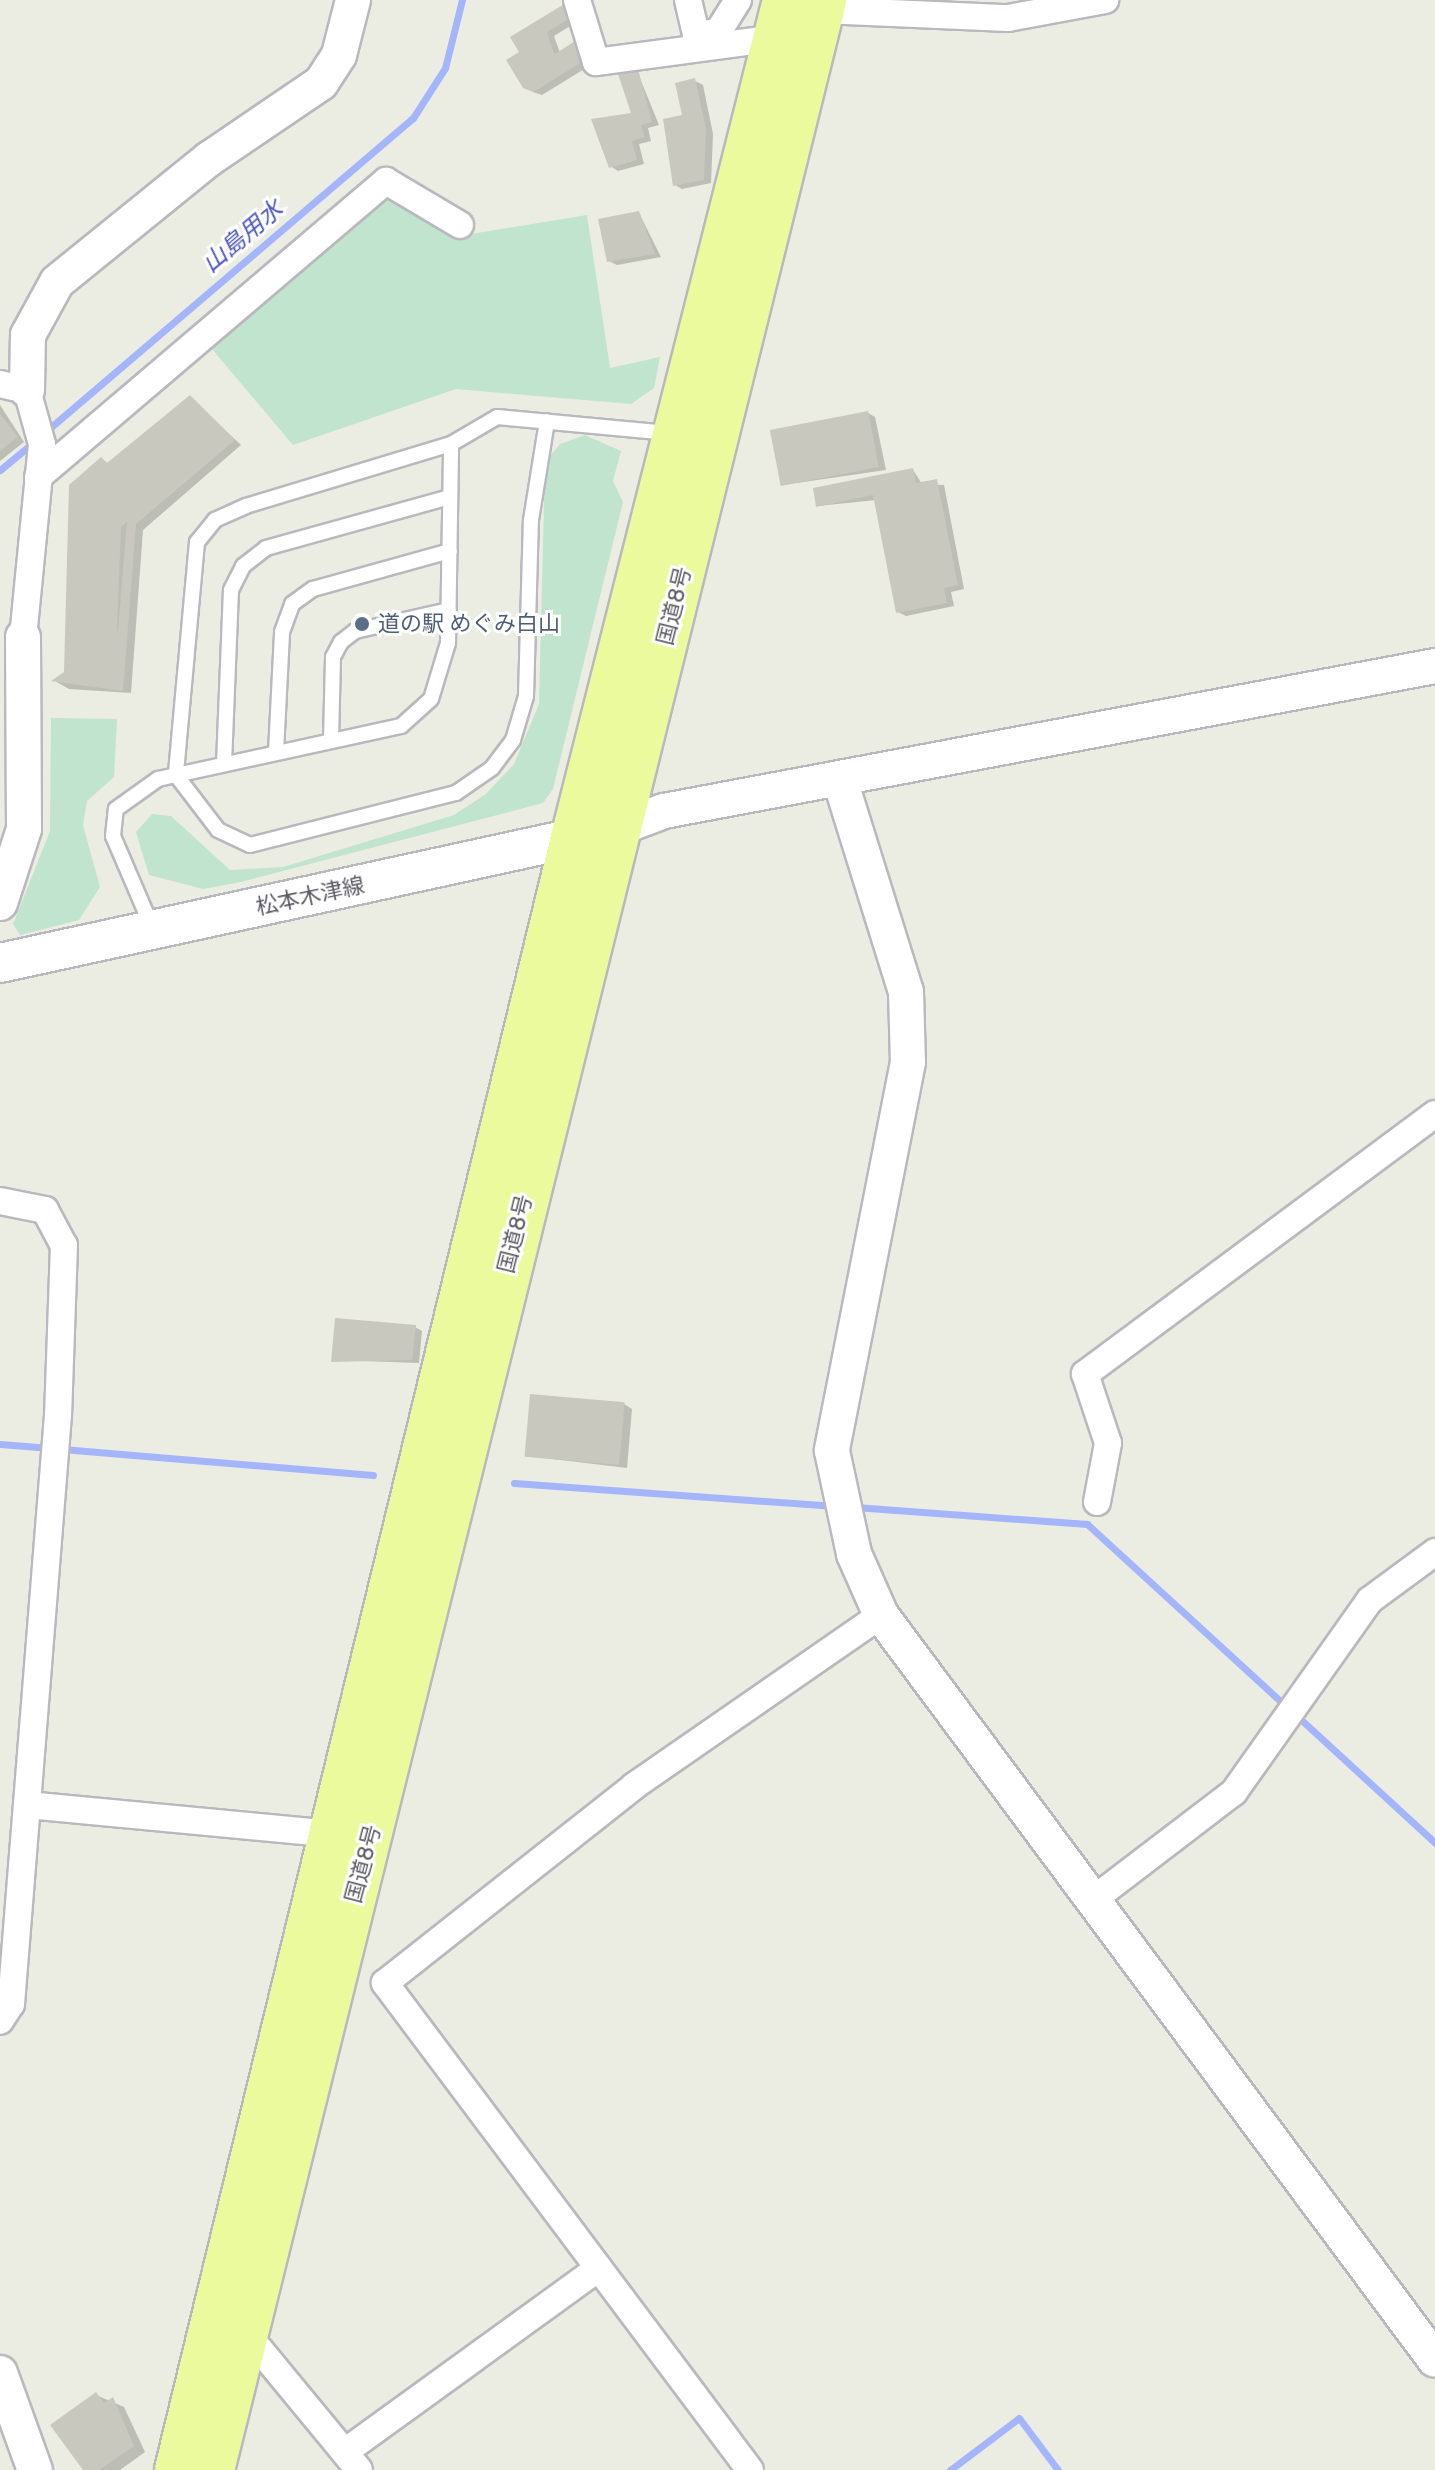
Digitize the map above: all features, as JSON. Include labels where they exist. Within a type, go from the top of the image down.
[{"type":"highway","name":"国道8号","points":[[177,2470],[573,838],[679,433],[802,12]]},
{"type":"highway","name":"国道8号","points":[[212,2470],[619,828],[802,12]]},
{"type":"main road","name":"松本木津線","points":[[0,963],[619,828]]},
{"type":"street","points":[[0,903],[24,829],[23,637],[39,435],[14,387],[28,335],[57,282],[209,159],[321,83],[339,55],[353,0]]},
{"type":"street","points":[[577,0],[596,62],[698,41],[802,12],[975,17],[1105,0]]},
{"type":"street","points":[[688,0],[698,41]]},
{"type":"street","points":[[698,41],[718,32],[738,0]]},
{"type":"street","points":[[941,0],[975,17]]},
{"type":"street","points":[[38,477],[386,181],[460,225]]},
{"type":"street","points":[[619,828],[664,811],[1435,666]]},
{"type":"street","points":[[840,780],[906,992],[908,1062],[832,1451],[849,1530],[881,1615],[1435,2360]]},
{"type":"street","points":[[1097,1502],[1108,1443],[1085,1374],[1435,1114]]},
{"type":"street","points":[[0,1201],[45,1210],[64,1245],[54,1464],[11,2004],[0,2021]]},
{"type":"street","points":[[1094,1899],[1234,1792],[1370,1600],[1435,1552]]},
{"type":"street","points":[[750,2470],[385,1983],[634,1786],[881,1615]]},
{"type":"street","points":[[27,1805],[333,1834]]},
{"type":"street","points":[[247,2334],[352,2460],[599,2268]]},
{"type":"street","points":[[0,2373],[35,2470]]},
{"type":"lane","points":[[547,421],[531,520],[526,696],[513,740],[492,768],[456,793],[250,845],[218,830],[176,775],[197,542],[209,527],[246,506],[451,444],[497,417],[547,421],[679,433]]},
{"type":"lane","points":[[154,931],[113,836],[116,809],[176,775],[401,726],[431,699],[445,674],[450,551],[446,498],[451,444]]},
{"type":"lane","points":[[224,764],[231,590],[243,566],[266,548],[446,498]]},
{"type":"lane","points":[[276,752],[282,632],[292,604],[313,589],[450,551]]},
{"type":"lane","points":[[331,740],[333,657],[341,642],[355,631],[449,610]]},
{"type":"green space","points":[[392,194],[465,235],[587,215],[610,368],[660,357],[654,388],[631,404],[456,389],[293,445],[206,342],[378,195]]},
{"type":"green space","points":[[585,435],[621,451],[613,481],[623,502],[553,789],[543,803],[241,882],[203,889],[149,875],[136,832],[152,814],[171,816],[230,870],[283,867],[454,815],[486,794],[514,764],[539,704],[545,462],[560,444]]},
{"type":"green space","points":[[51,718],[117,719],[114,777],[87,801],[83,825],[100,887],[79,920],[20,935],[13,924],[50,831]]},
{"type":"building","points":[[566,3],[574,16],[547,32],[552,48],[555,54],[578,39],[587,59],[533,92],[523,88],[506,60],[519,52],[510,37]]},
{"type":"building","points":[[638,69],[652,122],[641,125],[645,137],[632,141],[637,160],[609,168],[591,119],[631,113],[618,74]]},
{"type":"building","points":[[695,78],[706,129],[704,180],[673,186],[663,119],[682,115],[675,83]]},
{"type":"building","points":[[639,211],[655,254],[607,262],[598,219]]},
{"type":"building","points":[[190,395],[235,440],[136,524],[123,691],[51,681],[64,672],[69,485],[101,457],[107,463]],"holes":[[[127,522],[118,631],[121,527]]]},
{"type":"building","points":[[868,411],[879,467],[781,486],[770,430]]},
{"type":"building","points":[[0,414],[18,437],[0,451]]},
{"type":"building","points":[[913,468],[916,483],[937,479],[958,585],[944,588],[947,603],[896,613],[873,495],[816,507],[813,488]]},
{"type":"building","points":[[335,1318],[416,1325],[412,1360],[331,1362]]},
{"type":"building","points":[[530,1394],[625,1402],[619,1465],[525,1457]]},
{"type":"building","points":[[96,2392],[104,2403],[113,2397],[134,2446],[99,2470],[83,2470],[50,2425]]},
{"type":"waterway","name":"山島用水","points":[[44,433],[413,118],[445,68],[462,0]]},
{"type":"waterway","name":"山島用水","points":[[0,470],[35,441]]},
{"type":"waterway","points":[[0,1444],[50,1448]]},
{"type":"waterway","points":[[62,1449],[373,1475]]},
{"type":"waterway","points":[[514,1483],[835,1506]]},
{"type":"waterway","points":[[855,1507],[1087,1524],[1287,1707]]},
{"type":"waterway","points":[[1296,1715],[1435,1843]]},
{"type":"waterway","points":[[950,2470],[1019,2418],[1058,2470]]},
{"type":"place","name":"道の駅 めぐみ白山","points":[[362,624]]}]
